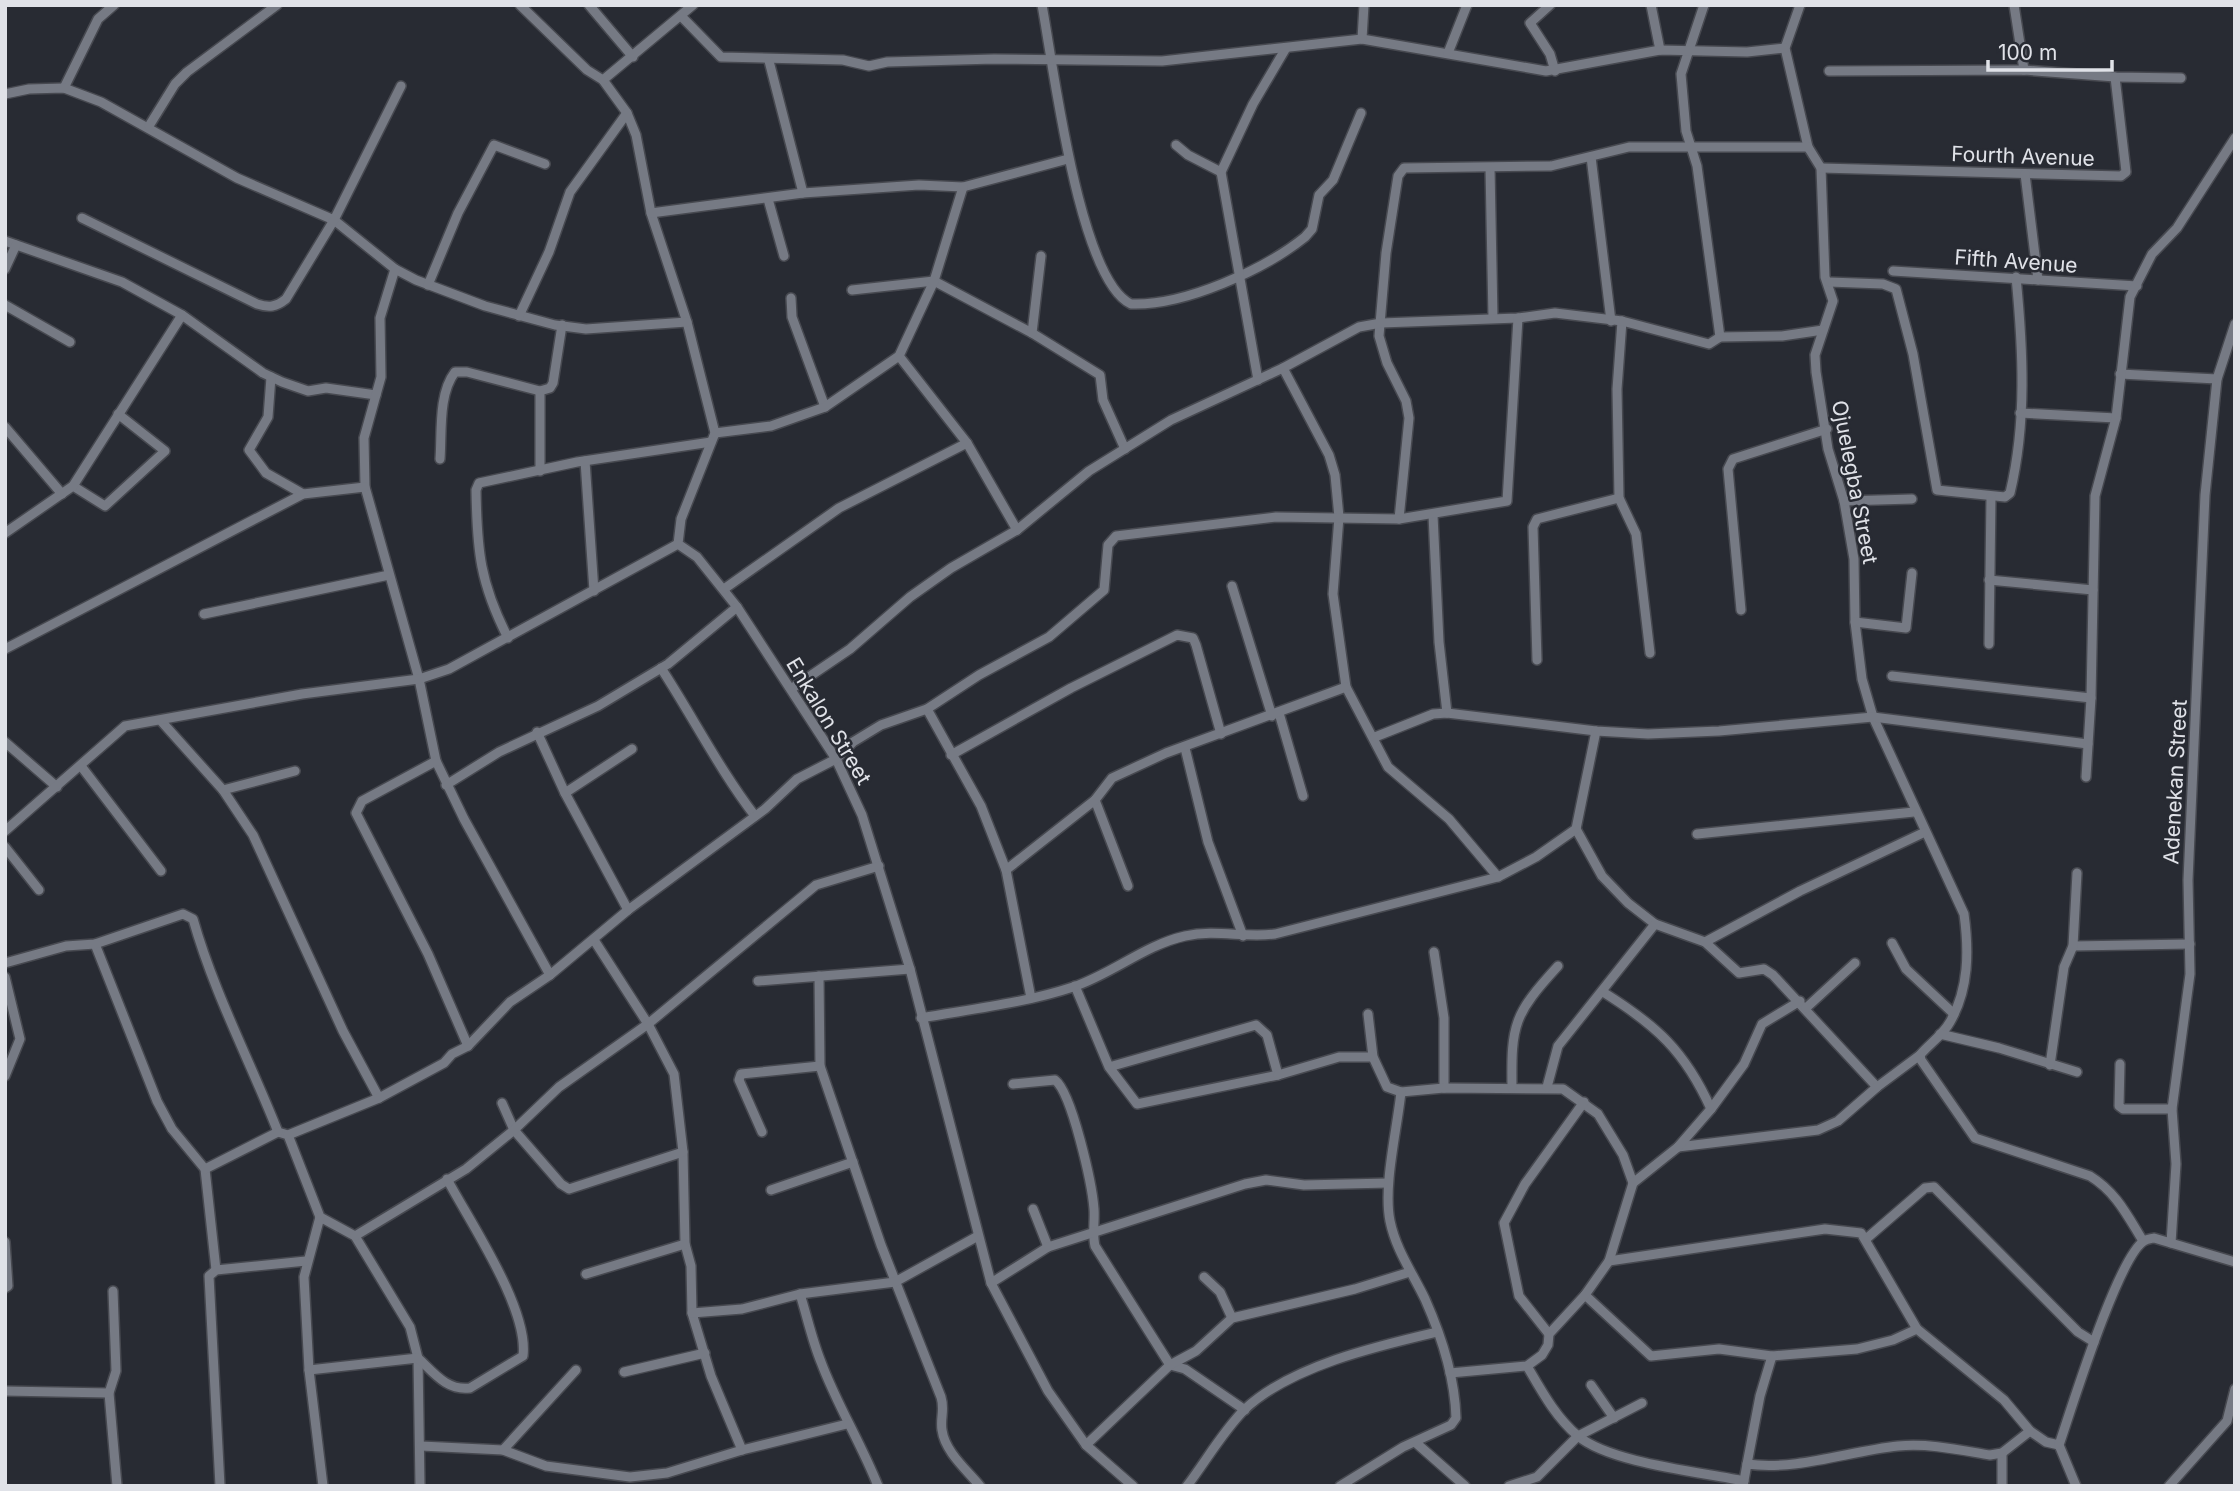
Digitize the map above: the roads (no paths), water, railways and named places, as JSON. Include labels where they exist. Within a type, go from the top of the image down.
[{"type":"street","points":[[64,88],[98,19],[114,5]]},
{"type":"street","points":[[149,126],[175,84],[187,72],[277,5]]},
{"type":"street","points":[[5,831],[125,726],[162,722],[302,694],[419,679],[449,669],[678,544],[681,519],[713,437],[687,322],[651,213],[636,135],[626,113],[603,80],[587,70],[520,5]]},
{"type":"street","points":[[589,5],[633,57]]},
{"type":"street","points":[[603,80],[693,5]]},
{"type":"street","points":[[1042,5],[1068,159],[1101,263],[1124,301],[1146,305],[1191,296],[1239,275],[1296,244],[1311,229],[1319,195],[1333,180],[1362,113]]},
{"type":"street","points":[[1362,39],[1364,5]]},
{"type":"street","points":[[1448,52],[1467,5]]},
{"type":"street","points":[[1550,5],[1530,23],[1550,54],[1555,71]]},
{"type":"street","points":[[1651,5],[1660,50]]},
{"type":"street","points":[[1704,5],[1681,74],[1686,131],[1692,147],[1720,337]]},
{"type":"street","points":[[681,16],[721,57],[769,61],[843,60],[869,66],[887,62],[981,60],[1163,61],[1362,39],[1448,52],[1474,60],[1555,71],[1660,50],[1746,52],[1785,48],[1800,5]]},
{"type":"street","points":[[2014,5],[2024,69]]},
{"type":"street","points":[[1258,380],[1221,172],[1253,104],[1286,48]]},
{"type":"street","name":"Ojuelegba Street","points":[[1785,48],[1808,147],[1821,168],[1825,277],[1829,282],[1833,301],[1815,355],[1828,449],[1844,501],[1854,559],[1855,622],[1862,679],[1873,717],[1914,811],[1964,914],[1966,971],[1963,993],[1954,1014],[1920,1055]]},
{"type":"street","points":[[769,61],[803,193]]},
{"type":"street","points":[[1829,71],[2024,69],[2115,77],[2181,78]]},
{"type":"street","name":"Fourth Avenue","points":[[1821,168],[2121,176],[2126,172],[2115,77]]},
{"type":"street","points":[[82,218],[267,307],[286,299],[334,220],[401,86]]},
{"type":"street","points":[[5,94],[29,89],[64,88],[101,102],[149,126],[237,178],[334,220],[395,269],[428,285],[519,316],[601,330],[687,322]]},
{"type":"street","points":[[519,316],[549,252],[570,192],[626,113]]},
{"type":"street","points":[[2086,777],[2091,698],[2095,496],[2116,418],[2125,320],[2130,296],[2152,254],[2176,228],[2235,138]]},
{"type":"street","points":[[428,285],[458,213],[494,145],[545,164]]},
{"type":"street","points":[[1177,145],[1188,155],[1221,172]]},
{"type":"street","points":[[1399,519],[1409,418],[1406,401],[1387,363],[1379,336],[1386,254],[1400,171],[1419,166],[1551,166],[1629,147],[1808,147]]},
{"type":"street","points":[[1591,157],[1611,321]]},
{"type":"street","points":[[651,213],[803,193],[919,185],[963,187],[1068,159]]},
{"type":"street","points":[[1490,168],[1493,318]]},
{"type":"street","points":[[2025,174],[2038,280]]},
{"type":"street","points":[[508,638],[489,602],[481,569],[476,490],[479,483],[485,479],[540,471],[771,426],[825,407],[899,356],[934,281],[963,187]]},
{"type":"street","points":[[768,199],[784,256]]},
{"type":"street","points":[[5,241],[122,282],[182,315],[271,377],[308,391],[350,389],[376,395]]},
{"type":"street","points":[[5,270],[16,245]]},
{"type":"street","points":[[1032,333],[1041,256]]},
{"type":"street","points":[[395,269],[380,318],[381,377],[364,438],[365,486],[419,679],[436,761],[446,785],[550,975]]},
{"type":"street","name":"Fifth Avenue","points":[[1893,271],[2137,286]]},
{"type":"street","points":[[1829,282],[1883,284],[1896,289],[1932,452],[1934,486],[1941,493],[2005,497],[2010,493],[2024,359],[2016,278]]},
{"type":"street","points":[[852,290],[934,281],[1032,333],[1100,375],[1103,400],[1125,449]]},
{"type":"street","points":[[791,298],[792,317],[825,407]]},
{"type":"street","points":[[5,305],[70,342]]},
{"type":"street","points":[[791,689],[850,649],[910,597],[951,568],[1017,530],[1089,471],[1171,420],[1283,368],[1359,327],[1381,323],[1518,318],[1555,313],[1622,321],[1699,344],[1709,344],[1720,337],[1782,336],[1823,330]]},
{"type":"street","points":[[5,533],[73,486],[182,315]]},
{"type":"street","points":[[205,1169],[278,1132],[288,1135],[379,1098],[444,1063],[452,1054],[468,1046],[510,1002],[550,975],[628,910],[755,816],[797,779],[836,759],[853,742],[881,725],[927,709],[979,675],[1049,637],[1104,590],[1108,545],[1116,536],[1276,517],[1399,519],[1507,501],[1518,318]]},
{"type":"street","points":[[1622,321],[1617,389],[1619,498],[1636,534],[1650,653]]},
{"type":"street","name":"Adenekan Street","points":[[2171,1243],[2176,1164],[2172,1109],[2186,1023],[2190,944],[2188,880],[2205,495],[2217,379],[2235,324]]},
{"type":"street","points":[[440,459],[444,407],[449,380],[455,372],[467,372],[540,391],[550,388],[562,325]]},
{"type":"street","points":[[899,356],[967,443],[1017,530]]},
{"type":"street","points":[[1283,368],[1329,455],[1339,517],[1334,594],[1346,687],[1375,737],[1388,767],[1449,819],[1498,877]]},
{"type":"street","points":[[2120,374],[2217,379]]},
{"type":"street","points":[[271,377],[268,417],[249,450],[266,473],[303,494]]},
{"type":"street","points":[[540,391],[540,471]]},
{"type":"street","points":[[73,486],[105,506],[164,451],[118,414]]},
{"type":"street","points":[[2020,414],[2116,418]]},
{"type":"street","points":[[5,427],[62,494]]},
{"type":"street","points":[[1741,610],[1728,469],[1733,459],[1827,429]]},
{"type":"street","points":[[723,589],[839,508],[967,443]]},
{"type":"street","points":[[585,461],[594,592]]},
{"type":"street","points":[[5,649],[303,494],[365,486]]},
{"type":"street","points":[[1989,644],[1992,496]]},
{"type":"street","points":[[1537,660],[1533,527],[1537,519],[1619,498]]},
{"type":"street","points":[[1844,501],[1912,499]]},
{"type":"street","points":[[1433,515],[1439,642],[1447,713]]},
{"type":"street","name":"Enkalon Street","points":[[678,544],[697,557],[737,607],[836,759],[862,815],[910,969],[991,1283],[1030,1361],[1086,1445],[1133,1486]]},
{"type":"street","points":[[1855,622],[1906,628],[1912,573]]},
{"type":"street","points":[[205,614],[389,575]]},
{"type":"street","points":[[1989,580],[2092,590]]},
{"type":"street","points":[[1233,586],[1303,796]]},
{"type":"street","points":[[446,785],[537,732],[598,706],[661,668],[737,607]]},
{"type":"street","points":[[951,755],[1071,688],[1168,639],[1186,634],[1193,638],[1196,645],[1221,734]]},
{"type":"street","points":[[661,668],[695,720],[715,759],[755,816]]},
{"type":"street","points":[[1892,676],[2091,698]]},
{"type":"street","points":[[1006,870],[1095,800],[1112,778],[1346,687]]},
{"type":"street","points":[[927,709],[981,806],[1006,870],[1031,998]]},
{"type":"street","points":[[1375,737],[1433,714],[1447,713],[1596,731],[1648,734],[1719,731],[1873,717],[2088,744]]},
{"type":"street","points":[[162,722],[223,790],[253,835],[343,1031],[379,1098]]},
{"type":"street","points":[[1596,731],[1576,830],[1602,876],[1628,903],[1656,924],[1705,942],[1739,973],[1764,969],[1803,1004],[1877,1087]]},
{"type":"street","points":[[537,732],[565,793],[628,910]]},
{"type":"street","points":[[5,741],[57,787]]},
{"type":"street","points":[[1185,748],[1208,842],[1243,936]]},
{"type":"street","points":[[565,793],[632,750]]},
{"type":"street","points":[[436,761],[362,801],[356,813],[428,954],[468,1046]]},
{"type":"street","points":[[81,766],[161,871]]},
{"type":"street","points":[[223,790],[295,771]]},
{"type":"street","points":[[1095,800],[1128,886]]},
{"type":"street","points":[[1697,834],[1914,811]]},
{"type":"street","points":[[921,1018],[1031,998],[1075,986],[1144,951],[1182,936],[1209,931],[1243,936],[1275,934],[1498,877],[1536,857],[1576,830]]},
{"type":"street","points":[[1705,942],[1800,891],[1925,832]]},
{"type":"street","points":[[5,847],[39,890]]},
{"type":"street","points":[[355,1236],[447,1180],[514,1130],[559,1087],[648,1024],[816,885],[879,866]]},
{"type":"street","points":[[2050,1066],[2064,967],[2073,946],[2077,873]]},
{"type":"street","points":[[5,963],[66,946],[95,944],[183,914],[193,919],[212,980],[253,1069],[278,1132]]},
{"type":"street","points":[[1546,1087],[1558,1046],[1656,924]]},
{"type":"street","points":[[593,940],[648,1024],[674,1074],[683,1152],[685,1244],[691,1266],[692,1313],[711,1376],[742,1450]]},
{"type":"street","points":[[1892,943],[1906,969],[1954,1014]]},
{"type":"street","points":[[95,944],[157,1101],[172,1129],[205,1169],[216,1270]]},
{"type":"street","points":[[2073,946],[2190,944]]},
{"type":"street","points":[[1434,952],[1444,1018],[1444,1087]]},
{"type":"street","points":[[1450,1373],[1527,1366],[1542,1355],[1548,1345],[1549,1334],[1585,1295],[1609,1261],[1633,1183],[1678,1147],[1711,1109],[1744,1064],[1762,1024],[1803,1004],[1855,964]]},
{"type":"street","points":[[1512,1088],[1511,1038],[1520,1012],[1558,966]]},
{"type":"street","points":[[758,981],[910,969]]},
{"type":"street","points":[[819,976],[820,1066],[895,1282],[945,1409],[942,1434],[950,1450],[980,1486]]},
{"type":"street","points":[[5,977],[20,1039],[5,1076]]},
{"type":"street","points":[[1075,986],[1110,1067],[1137,1104],[1278,1075],[1339,1057],[1373,1057]]},
{"type":"street","points":[[1602,992],[1635,1012],[1678,1049],[1711,1109]]},
{"type":"street","points":[[1368,1013],[1373,1057],[1382,1081],[1401,1093],[1444,1087],[1563,1089],[1584,1102],[1611,1133],[1623,1155],[1633,1183]]},
{"type":"street","points":[[1110,1067],[1256,1025],[1267,1035],[1278,1075]]},
{"type":"street","points":[[1940,1034],[1999,1048],[2050,1066],[2077,1072]]},
{"type":"street","points":[[1678,1147],[1818,1130],[1838,1121],[1920,1055],[1975,1138],[2066,1168],[2104,1185],[2120,1201],[2143,1241]]},
{"type":"street","points":[[2120,1064],[2119,1105],[2123,1109],[2172,1109]]},
{"type":"street","points":[[762,1132],[739,1080],[741,1074],[820,1066]]},
{"type":"street","points":[[1013,1084],[1055,1080],[1062,1086],[1074,1119],[1094,1205],[1092,1234],[1095,1246],[1170,1365],[1185,1369],[1245,1410]]},
{"type":"street","points":[[1340,1486],[1451,1425],[1456,1418],[1450,1373],[1437,1332],[1399,1252],[1390,1222],[1388,1184],[1401,1093]]},
{"type":"street","points":[[1549,1334],[1519,1296],[1504,1223],[1525,1184],[1584,1102]]},
{"type":"street","points":[[502,1103],[514,1130],[569,1189],[683,1152]]},
{"type":"street","points":[[288,1135],[320,1217],[306,1261],[304,1277],[309,1370],[323,1486]]},
{"type":"street","points":[[771,1190],[853,1162]]},
{"type":"street","points":[[309,1370],[418,1358],[449,1387],[461,1390],[470,1388],[523,1356],[524,1347],[511,1295],[447,1180]]},
{"type":"street","points":[[991,1283],[1048,1247],[1153,1212],[1266,1180],[1304,1185],[1388,1184]]},
{"type":"street","points":[[1866,1239],[1925,1188],[1934,1187],[2078,1332],[2094,1342]]},
{"type":"street","points":[[1033,1209],[1048,1247]]},
{"type":"street","points":[[320,1217],[355,1236],[410,1327],[418,1358],[420,1486]]},
{"type":"street","points":[[1609,1261],[1825,1229],[1850,1230],[1866,1239],[1895,1297],[1917,1329],[2004,1399],[2030,1431],[2046,1443],[2059,1445]]},
{"type":"street","points":[[692,1313],[742,1309],[800,1294],[895,1282],[978,1236]]},
{"type":"street","points":[[2076,1486],[2059,1445],[2094,1342],[2121,1278],[2143,1241],[2154,1238],[2235,1262]]},
{"type":"street","points":[[5,1242],[8,1286],[5,1288]]},
{"type":"street","points":[[586,1274],[685,1244]]},
{"type":"street","points":[[220,1486],[209,1276],[216,1270],[306,1261]]},
{"type":"street","points":[[1086,1445],[1170,1365],[1196,1350],[1232,1318],[1355,1289],[1410,1272]]},
{"type":"street","points":[[1204,1277],[1220,1292],[1232,1318]]},
{"type":"street","points":[[113,1291],[116,1371],[109,1394],[117,1486]]},
{"type":"street","points":[[800,1294],[820,1361],[843,1407],[847,1423],[867,1457],[878,1486]]},
{"type":"street","points":[[1585,1295],[1651,1356],[1718,1349],[1772,1356],[1857,1349],[1893,1340],[1917,1329]]},
{"type":"street","points":[[1187,1486],[1245,1410],[1275,1389],[1317,1368],[1382,1345],[1437,1332]]},
{"type":"street","points":[[624,1372],[705,1353]]},
{"type":"street","points":[[1527,1366],[1546,1399],[1578,1436],[1603,1450],[1744,1483],[1760,1396],[1772,1356]]},
{"type":"street","points":[[503,1450],[576,1370]]},
{"type":"street","points":[[1591,1385],[1614,1418]]},
{"type":"street","points":[[2169,1486],[2227,1421],[2235,1389]]},
{"type":"street","points":[[5,1391],[109,1394]]},
{"type":"street","points":[[1509,1486],[1537,1477],[1578,1436],[1642,1403]]},
{"type":"street","points":[[421,1446],[503,1450],[545,1466],[630,1477],[667,1473],[847,1423]]},
{"type":"street","points":[[1747,1464],[1762,1466],[1815,1461],[1920,1445],[1990,1455],[2002,1453],[2030,1431]]},
{"type":"street","points":[[1416,1442],[1465,1486]]},
{"type":"street","points":[[2002,1453],[2002,1486]]}]
